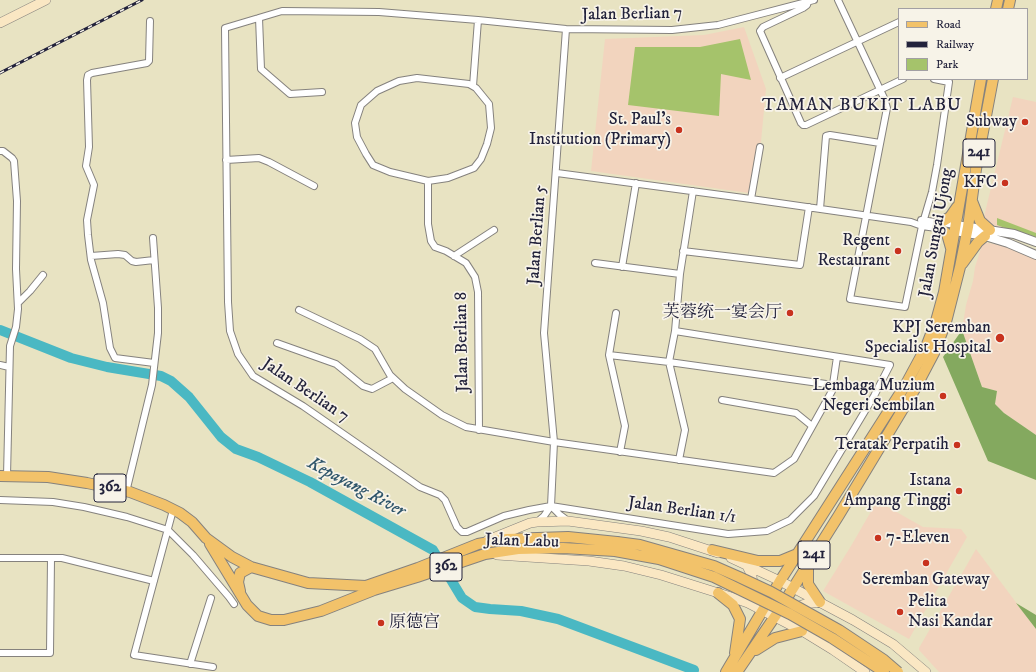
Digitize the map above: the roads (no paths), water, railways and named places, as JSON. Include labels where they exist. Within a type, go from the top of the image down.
[{"type":"main road","points":[[0,24],[46,0]]},
{"type":"main road","name":"Jalan Sungai Ujong","points":[[733,667],[780,581],[906,384],[926,347],[936,321],[944,292],[981,80]]},
{"type":"main road","name":"Jalan Sungai Ujong","points":[[733,667],[749,655],[775,617],[915,390],[934,353],[946,322],[960,267],[993,80]]},
{"type":"main road","points":[[960,267],[972,248],[988,233],[978,218],[972,199]]},
{"type":"main road","points":[[951,250],[948,238],[941,226],[950,217],[959,203]]},
{"type":"main road","name":"Jalan Labu","points":[[4,476],[48,477],[87,483],[126,492],[174,510],[192,522],[206,538],[247,605],[258,616],[271,620],[284,620],[321,611],[418,573],[473,546],[522,525],[538,522],[568,521],[641,531],[669,537],[712,550],[746,564],[780,581]]},
{"type":"main road","points":[[473,546],[507,539],[568,537],[616,547],[659,559],[714,577],[790,614],[832,638],[884,672]]},
{"type":"main road","name":"Jalan Labu","points":[[206,538],[232,557],[251,567],[308,583],[358,586],[373,584],[485,554],[624,566],[661,575],[732,597],[763,611]]},
{"type":"main road","points":[[485,554],[518,549],[616,547],[640,545],[714,566],[771,592],[839,630],[884,660],[898,672]]},
{"type":"main road","points":[[712,550],[746,559],[772,561],[788,559],[800,551]]},
{"type":"main road","points":[[732,597],[749,594],[752,590],[752,576],[746,564]]},
{"type":"main road","points":[[808,564],[808,584],[820,602]]},
{"type":"main road","points":[[240,593],[238,582],[240,573],[251,567]]},
{"type":"main road","name":"362","points":[[780,581],[793,588]]},
{"type":"main road","points":[[793,588],[853,620],[893,644],[926,672]]},
{"type":"main road","points":[[718,593],[733,605],[740,619],[733,667]]},
{"type":"main road","points":[[802,631],[793,621],[792,614],[794,610],[805,604],[820,602]]},
{"type":"main road","name":"362","points":[[763,611],[775,617]]},
{"type":"main road","points":[[775,617],[802,631],[865,672]]},
{"type":"main road","points":[[749,655],[763,644],[776,638],[786,634],[802,631]]},
{"type":"street","name":"Jalan Berlian 7","points":[[552,506],[504,516],[468,532],[462,532],[457,528],[445,500],[440,495],[420,487],[303,406],[253,376],[238,354],[230,331],[228,294],[225,28],[282,11],[379,12],[566,29],[672,30],[711,26],[814,0]]},
{"type":"street","points":[[838,0],[880,89],[887,108],[850,299],[905,307],[937,165],[949,82],[939,80]]},
{"type":"street","points":[[808,2],[803,8],[763,27],[760,31],[800,123],[806,125],[901,80]]},
{"type":"street","points":[[259,18],[262,69],[290,94],[322,92]]},
{"type":"street","points":[[473,86],[478,20]]},
{"type":"street","points":[[150,21],[149,61],[147,63],[92,73],[88,76],[89,147],[86,166],[94,185],[87,220],[91,256],[97,285],[103,303],[110,348],[115,358],[154,365]]},
{"type":"street","points":[[780,78],[898,22]]},
{"type":"street","name":"Jalan Berlian 5","points":[[552,506],[554,442],[544,333],[566,29]]},
{"type":"street","points":[[417,78],[469,84],[476,88],[489,104],[491,115],[491,128],[481,159],[474,168],[448,178],[428,182],[390,172],[373,165],[357,137],[355,123],[361,105],[377,91],[399,80],[417,78]]},
{"type":"street","points":[[820,209],[826,136],[830,135],[880,143]]},
{"type":"street","points":[[752,199],[760,147]]},
{"type":"street","points":[[0,151],[3,151],[14,161],[17,201],[16,269],[18,303],[16,327],[10,346],[4,476]]},
{"type":"street","points":[[226,160],[259,158],[314,186]]},
{"type":"street","points":[[556,173],[752,199],[988,233],[1014,234],[1036,242]]},
{"type":"street","name":"Jalan Berlian 8","points":[[428,182],[428,224],[431,241],[435,247],[446,251],[466,263],[475,277],[478,292],[479,430]]},
{"type":"street","points":[[622,267],[636,183]]},
{"type":"street","points":[[679,460],[685,430],[669,362],[675,331],[680,274],[693,191]]},
{"type":"street","points":[[684,251],[800,265],[809,207]]},
{"type":"street","points":[[454,256],[494,230]]},
{"type":"street","points":[[988,233],[1036,256]]},
{"type":"street","points":[[126,492],[152,385],[158,333],[153,238]]},
{"type":"street","points":[[91,256],[118,254],[125,255],[132,261],[136,262],[154,260]]},
{"type":"street","points":[[595,263],[680,274]]},
{"type":"street","points":[[18,303],[43,275]]},
{"type":"street","points":[[299,310],[360,339],[375,349],[390,375],[405,389],[442,415],[466,427],[620,452],[774,473],[794,459],[832,391],[837,357],[675,331]]},
{"type":"street","points":[[616,314],[609,355],[625,426],[620,452]]},
{"type":"street","points":[[277,343],[336,364],[363,386],[372,389],[393,378]]},
{"type":"street","points":[[609,355],[833,385]]},
{"type":"street","name":"Jalan Berlian 1/1","points":[[552,506],[728,534],[766,531],[790,520],[814,496],[874,396],[890,365],[837,357]]},
{"type":"street","points":[[0,365],[9,366]]},
{"type":"street","points":[[722,400],[796,414],[812,426]]},
{"type":"street","points":[[0,500],[53,502],[84,507],[127,517],[168,530],[193,555],[234,604]]},
{"type":"street","points":[[538,522],[552,506],[568,521]]},
{"type":"street","points":[[174,510],[134,655],[213,667]]},
{"type":"street","points":[[0,558],[62,558],[154,581]]},
{"type":"street","points":[[0,653],[50,653],[51,558]]},
{"type":"street","points":[[190,664],[212,598]]},
{"type":"waterway","name":"Kepayang River","points":[[0,330],[71,358],[107,367],[161,376],[171,381],[189,397],[221,437],[236,449],[258,457],[310,482],[433,550],[462,598],[475,607],[521,611],[558,619],[694,670]]},
{"type":"railway","points":[[0,73],[142,0]]},
{"type":"place","name":"Subway","points":[[1025,122]]},
{"type":"place","name":"St. Paul's Institution (Primary)","points":[[679,130]]},
{"type":"place","name":"KFC","points":[[1005,183]]},
{"type":"place","name":"Regent Restaurant","points":[[898,251]]},
{"type":"place","name":"芙蓉统一宴会厅","points":[[790,313]]},
{"type":"place","name":"KPJ Seremban Specialist Hospital","points":[[1000,338]]},
{"type":"place","name":"Lembaga Muzium Negeri Sembilan","points":[[943,396]]},
{"type":"place","name":"Teratak Perpatih","points":[[957,445]]},
{"type":"place","name":"Istana Ampang Tinggi","points":[[959,491]]},
{"type":"place","name":"7-Eleven","points":[[878,538]]},
{"type":"place","name":"Seremban Gateway","points":[[926,563]]},
{"type":"place","name":"Pelita Nasi Kandar","points":[[900,612]]},
{"type":"place","name":"原德宫","points":[[381,623]]},
{"type":"district","name":"TAMAN BUKIT LABU","points":[[862,106]]}]
